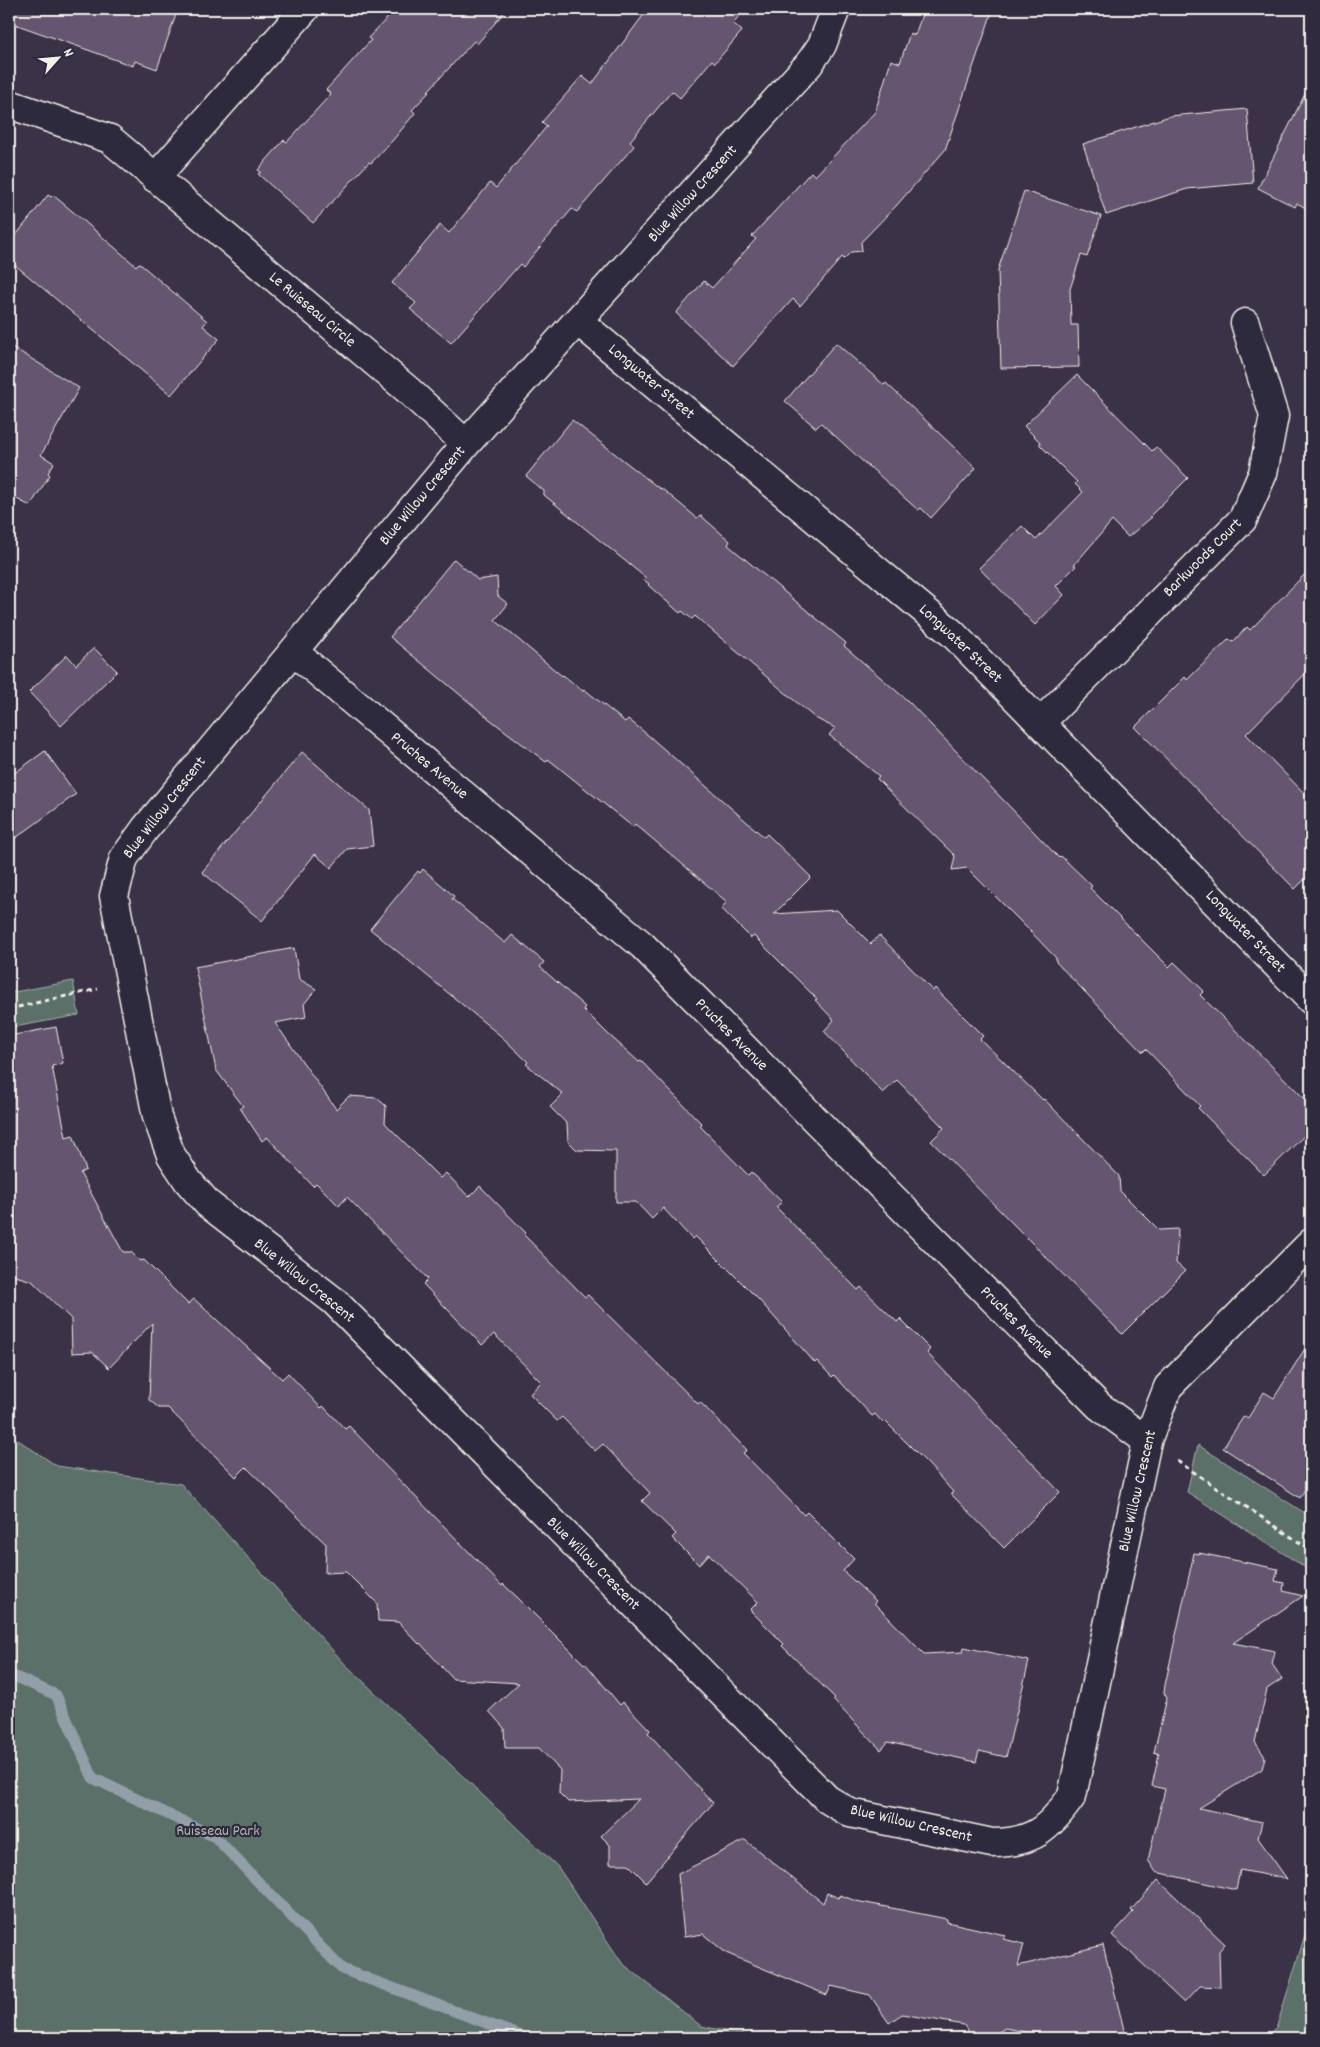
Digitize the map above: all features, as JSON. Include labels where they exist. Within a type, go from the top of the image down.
[{"type":"street","points":[[155,178],[305,9]]},
{"type":"street","name":"Blue Willow Crescent","points":[[836,9],[822,46],[809,64],[466,444],[145,829],[124,858],[114,896],[157,1117],[171,1154],[188,1181],[208,1204],[334,1302],[827,1799],[850,1813],[992,1843],[1013,1843],[1038,1834],[1057,1817],[1072,1796],[1147,1441],[1168,1386],[1311,1243]]},
{"type":"street","name":"Le Ruisseau Circle","points":[[9,104],[110,140],[409,391],[466,444]]},
{"type":"street","name":"Longwater Street","points":[[578,321],[953,634],[1311,1000]]},
{"type":"street","name":"Barkwoods Court","points":[[1040,723],[1243,519],[1263,472],[1274,416],[1246,323]]},
{"type":"street","name":"Pruches Avenue","points":[[294,652],[642,946],[1099,1406],[1147,1441]]},
{"type":"path","points":[[9,1009],[130,982]]},
{"type":"path","points":[[1147,1441],[1311,1550]]},
{"type":"path","points":[[377,2038],[398,2034],[409,2038]]},
{"type":"green space","points":[[73,981],[79,1015],[9,1028],[9,993]]},
{"type":"green space","name":"Ruisseau Park","points":[[9,1434],[57,1466],[181,1484],[345,1664],[558,1867],[622,1963],[701,2026],[760,2038],[9,2038]]},
{"type":"green space","points":[[1198,1445],[1311,1517],[1311,1571],[1187,1492]]},
{"type":"green space","points":[[1311,1915],[1311,2038],[1266,2038],[1277,2026]]},
{"type":"building","points":[[9,9],[178,9],[157,69],[135,61],[133,66],[9,22]]},
{"type":"building","points":[[396,9],[507,9],[477,44],[474,41],[428,91],[430,91],[412,110],[415,113],[393,140],[371,163],[369,162],[313,223],[258,174],[261,172],[258,170],[284,140],[287,142],[331,94],[326,90],[371,40],[368,38]]},
{"type":"building","points":[[648,9],[745,9],[733,23],[742,31],[715,63],[712,60],[680,98],[672,91],[630,141],[634,146],[577,212],[572,209],[523,267],[520,264],[451,343],[410,309],[416,303],[392,283],[440,225],[449,233],[490,183],[496,188],[547,126],[542,122],[582,76],[592,84]]},
{"type":"building","points":[[924,9],[993,9],[945,150],[896,206],[861,242],[862,251],[851,252],[844,259],[842,257],[800,306],[793,299],[733,366],[676,313],[704,281],[712,288],[756,239],[752,236],[811,172],[815,176],[875,112],[891,60],[900,63],[910,33],[915,35]]},
{"type":"building","points":[[1311,82],[1311,211],[1297,203],[1295,207],[1258,188]]},
{"type":"building","points":[[1247,109],[1253,183],[1187,189],[1106,215],[1083,144],[1170,116]]},
{"type":"building","points":[[1024,191],[1101,216],[1087,257],[1081,255],[1070,289],[1071,325],[1078,325],[1079,367],[1001,368],[998,270]]},
{"type":"building","points":[[48,195],[51,197],[53,195],[136,266],[139,263],[207,321],[203,326],[219,339],[171,395],[9,260],[9,244]]},
{"type":"building","points":[[836,343],[884,385],[886,383],[976,468],[931,518],[921,508],[918,510],[821,423],[816,428],[785,401]]},
{"type":"building","points":[[9,345],[79,388],[41,455],[54,463],[48,473],[50,475],[30,506],[15,498],[9,508]]},
{"type":"building","points":[[1077,375],[1152,451],[1156,447],[1188,478],[1150,516],[1152,517],[1128,537],[1112,521],[1074,565],[1076,566],[1056,586],[1064,595],[1035,625],[979,568],[1022,526],[1036,540],[1083,492],[1075,484],[1077,482],[1024,426]]},
{"type":"building","points":[[572,420],[697,518],[700,515],[730,541],[728,545],[846,643],[844,646],[908,701],[1059,858],[1061,856],[1092,886],[1090,888],[1169,967],[1174,962],[1204,991],[1200,995],[1311,1105],[1311,1129],[1264,1175],[1198,1108],[1200,1106],[1146,1049],[1143,1052],[1056,962],[1056,958],[967,868],[952,870],[955,856],[877,779],[879,776],[829,735],[835,728],[815,718],[695,616],[692,619],[682,611],[680,613],[648,585],[644,580],[646,578],[544,495],[544,491],[526,476]]},
{"type":"building","points":[[454,559],[478,580],[497,577],[498,596],[508,604],[495,620],[562,676],[583,691],[584,689],[625,722],[628,719],[649,736],[764,837],[767,834],[811,877],[774,914],[837,910],[871,944],[879,935],[933,991],[935,988],[983,1036],[980,1039],[1044,1099],[1119,1176],[1120,1191],[1159,1230],[1178,1229],[1176,1263],[1185,1271],[1122,1334],[931,1141],[944,1128],[897,1080],[883,1093],[824,1031],[834,1020],[815,1000],[817,999],[754,936],[751,938],[721,908],[727,902],[635,824],[633,827],[548,759],[546,762],[492,721],[390,637]]},
{"type":"building","points":[[1311,568],[1311,668],[1246,734],[1311,800],[1311,873],[1295,889],[1135,727],[1185,677],[1187,680],[1229,639],[1233,642],[1247,627],[1250,630]]},
{"type":"building","points":[[94,648],[117,671],[61,726],[29,692],[67,655],[76,665]]},
{"type":"building","points":[[45,751],[76,794],[9,843],[9,777]]},
{"type":"building","points":[[302,752],[369,810],[373,846],[347,849],[331,868],[315,854],[262,921],[202,872]]},
{"type":"building","points":[[423,869],[454,896],[452,899],[505,943],[512,935],[544,962],[540,967],[585,1007],[583,1009],[607,1033],[639,1062],[641,1061],[748,1175],[751,1172],[782,1202],[776,1207],[858,1290],[861,1287],[897,1322],[900,1319],[930,1349],[927,1353],[1060,1492],[1004,1548],[951,1494],[953,1492],[929,1465],[885,1421],[883,1423],[875,1414],[872,1416],[834,1375],[832,1377],[817,1361],[815,1363],[760,1301],[695,1236],[692,1239],[663,1208],[652,1219],[636,1202],[616,1202],[616,1151],[577,1150],[568,1141],[567,1124],[550,1107],[563,1094],[526,1064],[528,1062],[502,1037],[370,929],[418,871],[420,873]]},
{"type":"building","points":[[294,948],[299,979],[316,989],[304,1004],[306,1017],[275,1023],[336,1109],[349,1096],[377,1098],[386,1106],[385,1123],[440,1178],[446,1173],[469,1197],[480,1186],[526,1233],[524,1235],[585,1297],[588,1295],[698,1404],[700,1402],[747,1450],[743,1453],[804,1515],[807,1512],[854,1559],[843,1571],[876,1601],[874,1603],[924,1654],[963,1652],[964,1647],[1029,1661],[1006,1757],[979,1751],[976,1762],[888,1742],[881,1750],[833,1700],[835,1698],[782,1646],[784,1644],[750,1610],[758,1602],[709,1554],[699,1565],[672,1538],[676,1534],[642,1501],[650,1493],[603,1444],[595,1451],[562,1417],[557,1421],[530,1394],[541,1382],[494,1334],[482,1345],[423,1284],[428,1279],[347,1197],[339,1206],[316,1183],[313,1186],[267,1137],[262,1141],[240,1108],[243,1106],[216,1070],[195,967]]},
{"type":"building","points":[[56,1027],[63,1063],[52,1066],[66,1137],[73,1135],[86,1170],[80,1173],[123,1252],[131,1252],[140,1261],[144,1260],[188,1304],[194,1299],[282,1379],[288,1373],[321,1408],[323,1406],[345,1429],[349,1426],[502,1586],[503,1584],[585,1663],[620,1705],[623,1702],[650,1730],[648,1733],[713,1803],[646,1882],[628,1864],[610,1864],[610,1845],[601,1836],[639,1799],[568,1802],[559,1793],[560,1770],[539,1748],[505,1748],[504,1728],[489,1711],[519,1683],[453,1679],[398,1622],[378,1621],[377,1603],[346,1572],[325,1573],[326,1544],[246,1467],[236,1477],[168,1408],[159,1408],[149,1400],[152,1323],[109,1368],[92,1352],[72,1353],[71,1319],[32,1281],[9,1274],[9,1036]]},
{"type":"building","points":[[1311,1339],[1311,1479],[1300,1498],[1223,1448],[1244,1416],[1248,1418],[1264,1392],[1274,1398]]},
{"type":"building","points":[[1194,1553],[1278,1569],[1275,1581],[1284,1583],[1283,1591],[1303,1596],[1233,1643],[1275,1651],[1272,1664],[1282,1679],[1267,1689],[1255,1742],[1265,1757],[1262,1769],[1199,1808],[1262,1822],[1258,1838],[1287,1879],[1240,1870],[1236,1890],[1156,1872],[1148,1860],[1165,1789],[1152,1786],[1159,1754],[1154,1752],[1167,1698],[1164,1693],[1165,1685]]},
{"type":"building","points":[[745,1840],[823,1903],[827,1893],[839,1898],[840,1895],[856,1901],[947,1919],[947,1922],[1005,1935],[1003,1939],[1024,1944],[1018,1966],[1103,1945],[1126,2038],[1057,2038],[1005,2028],[989,2038],[972,2038],[964,2025],[902,2014],[889,2023],[870,1995],[831,1986],[827,1995],[726,1953],[703,1934],[684,1937],[678,1874]]},
{"type":"building","points":[[1158,1880],[1225,1944],[1219,1951],[1220,1987],[1200,1986],[1184,2003],[1112,1935]]},
{"type":"waterway","points":[[9,1674],[56,1695],[93,1778],[215,1837],[342,1969],[523,2038]]}]
